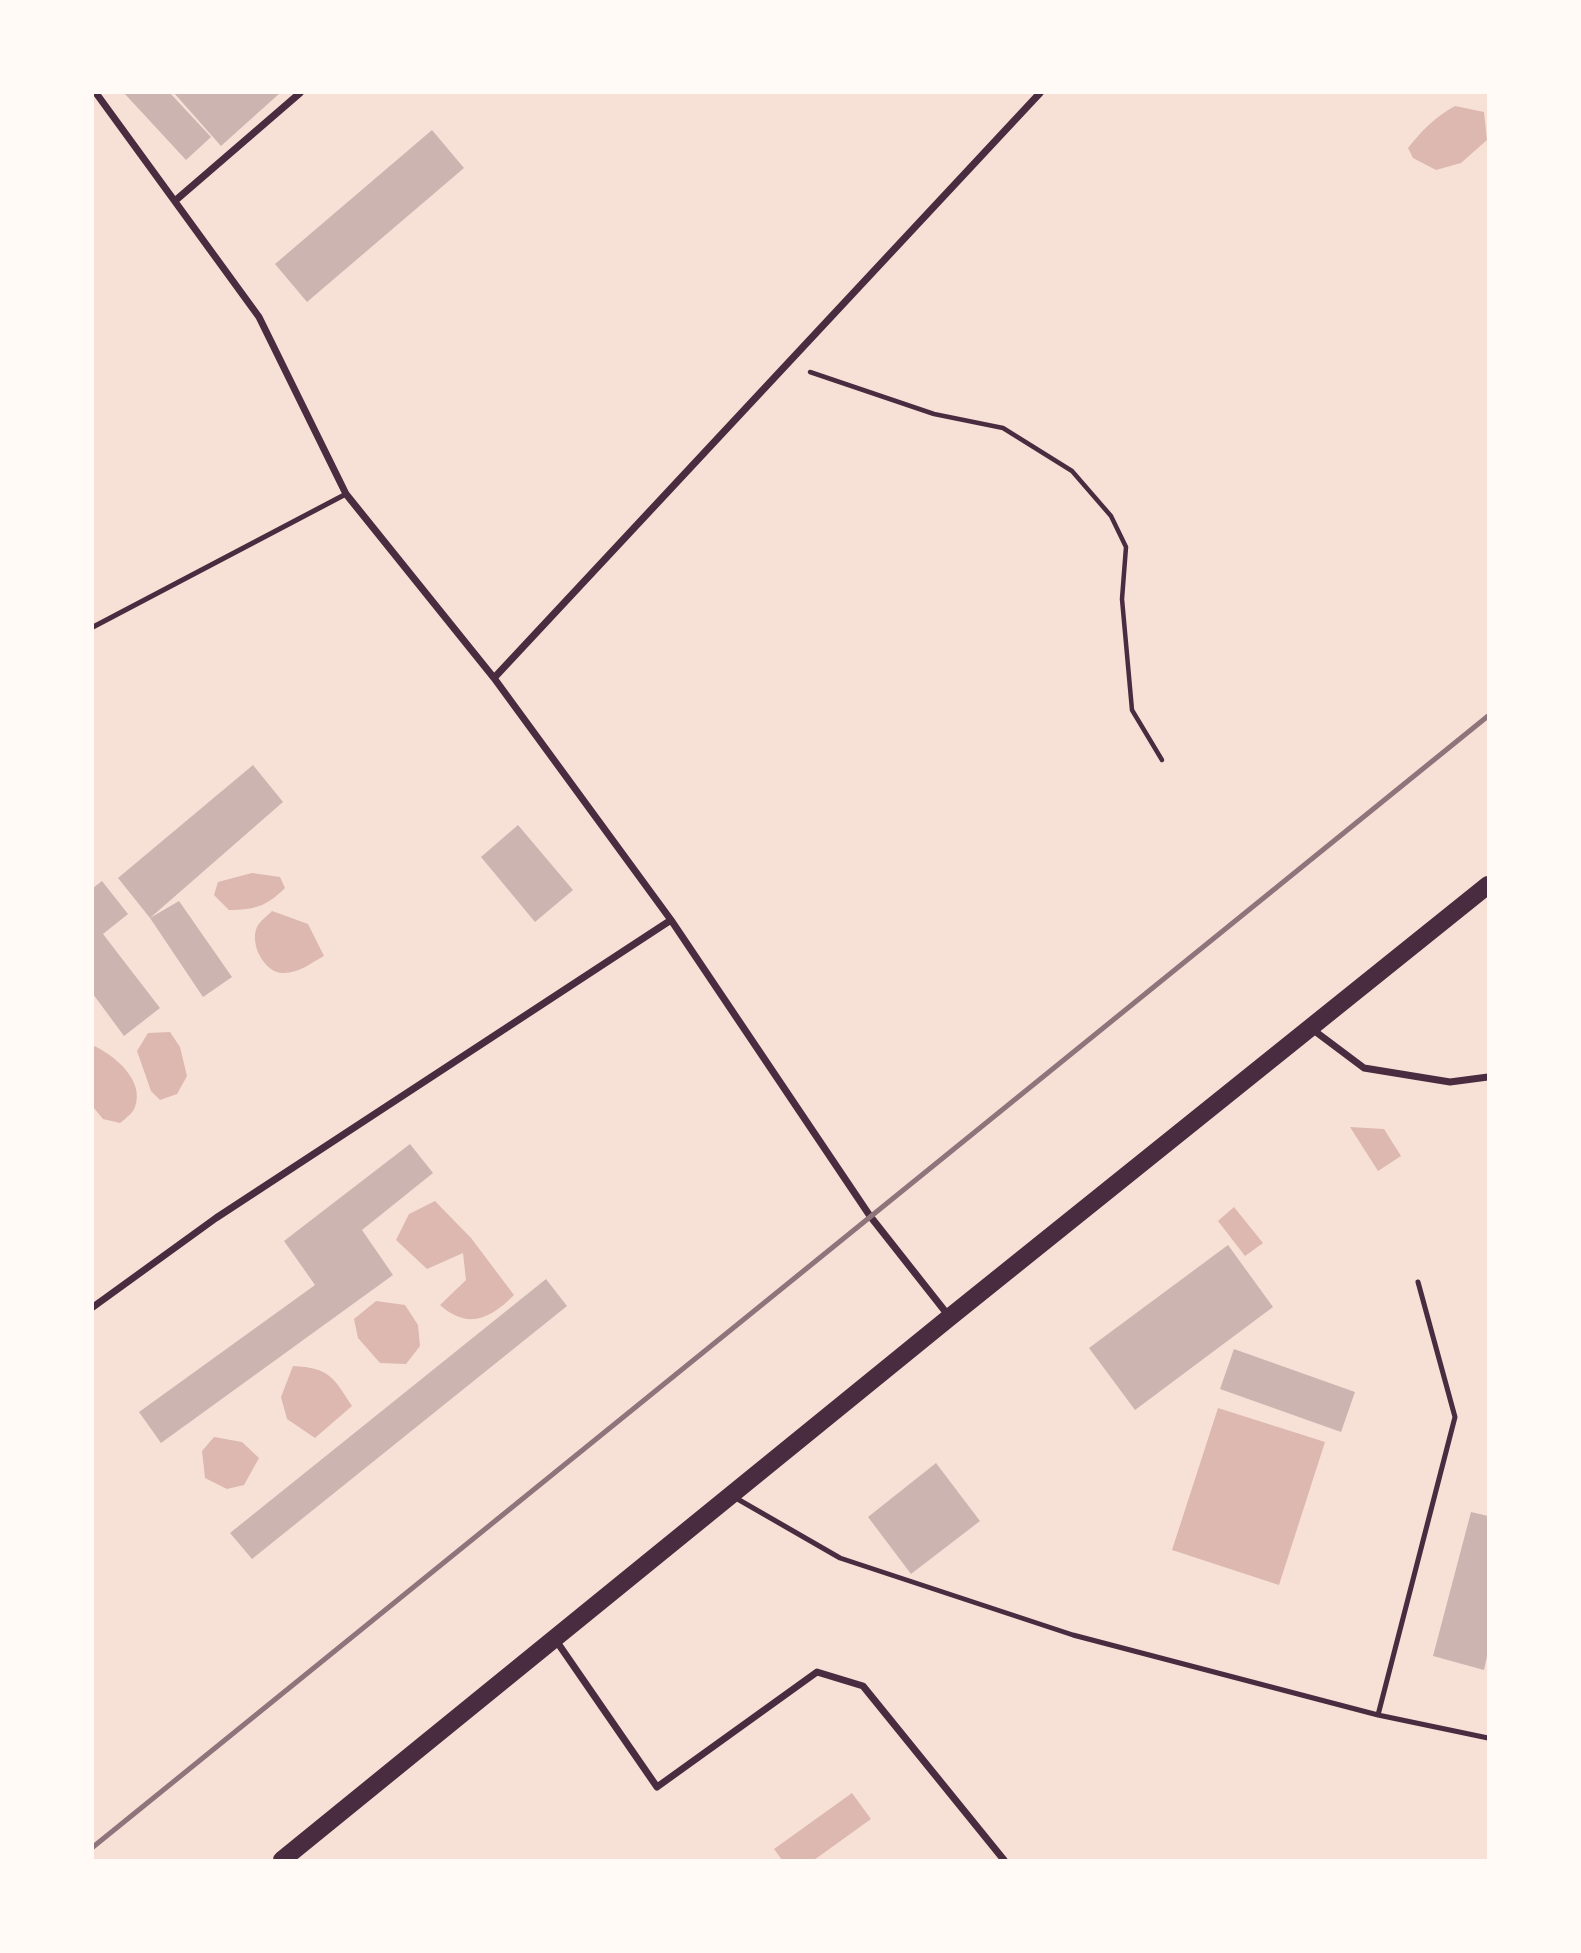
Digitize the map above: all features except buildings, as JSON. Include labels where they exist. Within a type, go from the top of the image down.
[{"type":"main road","points":[[282,1860],[950,1317],[1488,885]]},
{"type":"street","points":[[96,93],[259,317],[346,494],[495,678],[671,920],[870,1216],[950,1317]]},
{"type":"street","points":[[176,200],[300,93]]},
{"type":"street","points":[[495,678],[1040,93]]},
{"type":"street","points":[[93,1307],[216,1217],[671,920]]},
{"type":"street","points":[[1312,1029],[1364,1068],[1450,1083],[1488,1077]]},
{"type":"street","points":[[554,1639],[657,1787],[817,1672],[863,1686],[1004,1860]]},
{"type":"lane","points":[[93,627],[346,494]]},
{"type":"lane","points":[[1378,1715],[1455,1418],[1418,1282]]},
{"type":"lane","points":[[731,1495],[840,1558],[1073,1635],[1378,1715],[1488,1738]]},
{"type":"path","points":[[786,364],[934,414],[1003,428],[1072,471],[1111,516],[1126,547],[1122,598],[1132,710],[1162,760]]},
{"type":"shaded area","points":[[1455,106],[1484,112],[1487,140],[1461,163],[1436,170],[1413,158],[1408,148],[1413,141],[1435,119]]},
{"type":"shaded area","points":[[252,873],[280,877],[285,888],[266,903],[246,909],[229,910],[214,895],[218,882]]},
{"type":"shaded area","points":[[272,911],[308,924],[324,956],[295,971],[284,973],[271,969],[260,957],[255,934],[258,925]]},
{"type":"shaded area","points":[[170,1032],[180,1047],[187,1076],[177,1094],[160,1100],[151,1091],[137,1051],[148,1033]]},
{"type":"shaded area","points":[[94,1046],[118,1062],[136,1087],[135,1107],[120,1123],[103,1119],[93,1107]]},
{"type":"shaded area","points":[[1350,1127],[1384,1129],[1401,1156],[1378,1171]]},
{"type":"shaded area","points":[[435,1201],[471,1238],[514,1295],[487,1315],[469,1319],[450,1313],[440,1305],[466,1280],[463,1253],[427,1269],[396,1240],[409,1214]]},
{"type":"shaded area","points":[[1234,1207],[1263,1243],[1245,1256],[1218,1221]]},
{"type":"shaded area","points":[[376,1301],[405,1305],[418,1325],[420,1346],[406,1364],[380,1363],[358,1338],[354,1319]]},
{"type":"shaded area","points":[[293,1366],[315,1369],[329,1376],[352,1406],[315,1438],[287,1419],[281,1397]]},
{"type":"shaded area","points":[[1218,1408],[1325,1442],[1279,1585],[1172,1550]]},
{"type":"shaded area","points":[[214,1437],[242,1442],[259,1458],[244,1485],[227,1489],[205,1478],[202,1451]]},
{"type":"shaded area","points":[[852,1793],[871,1819],[814,1860],[782,1860],[774,1849]]},
{"type":"railway","points":[[93,1847],[1488,716]]}]
